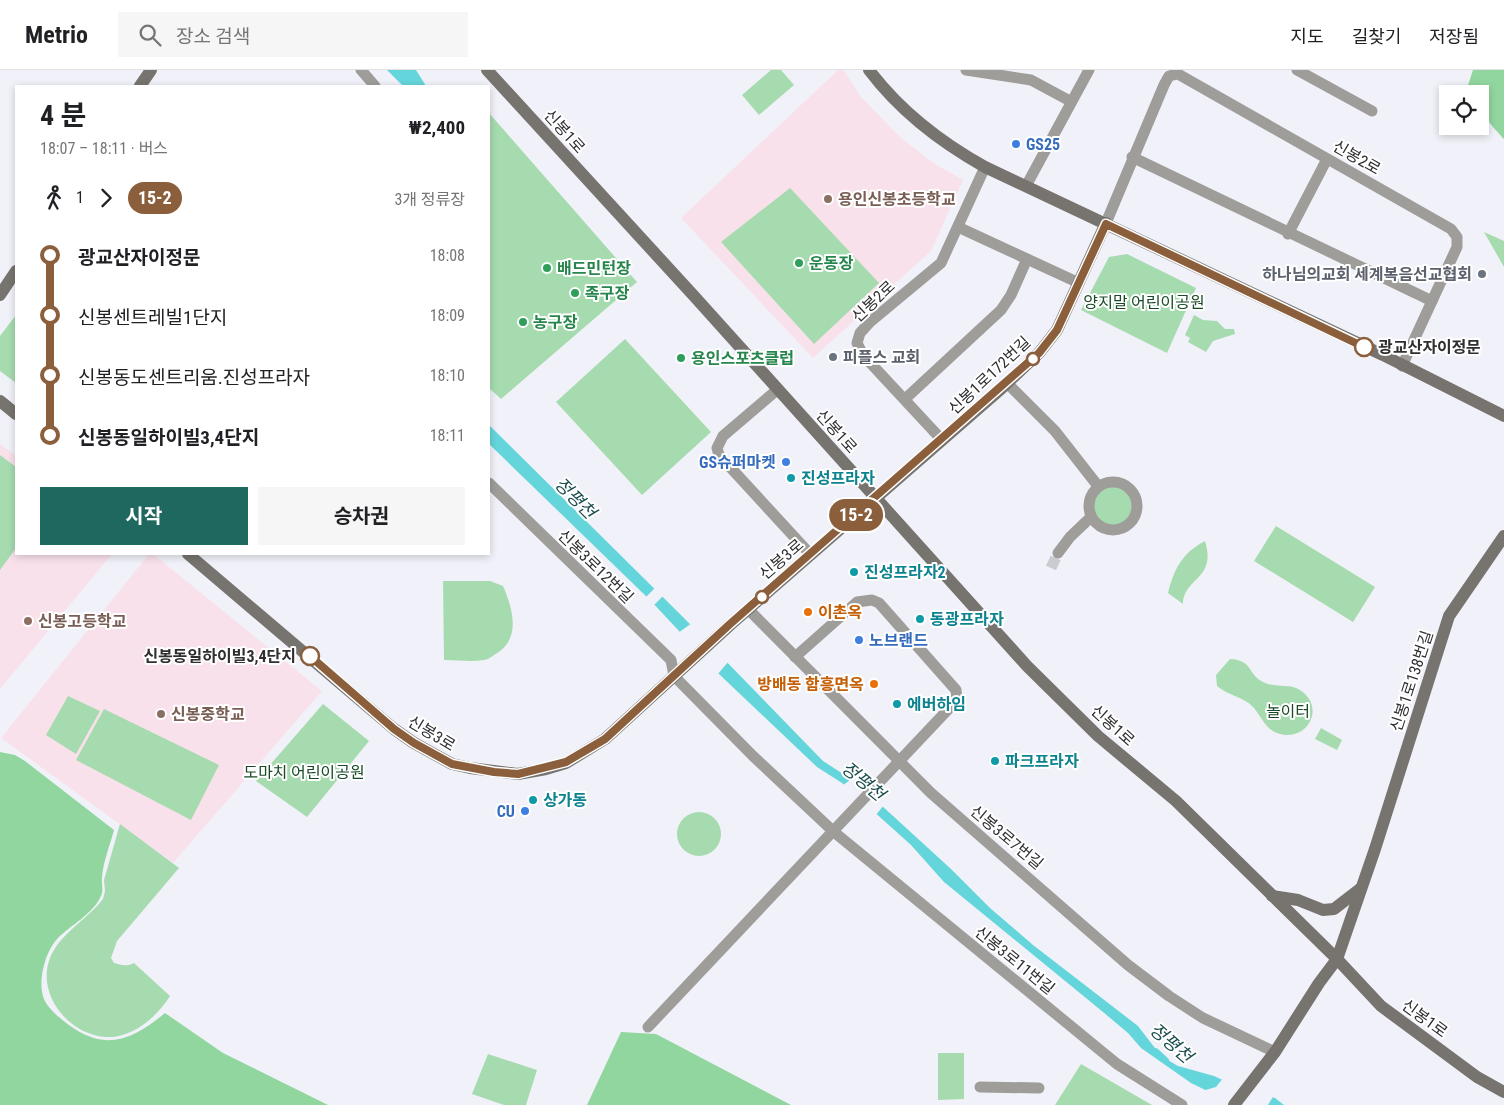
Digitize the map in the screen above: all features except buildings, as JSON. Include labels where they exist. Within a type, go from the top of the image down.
[{"type":"street","points":[[141,85],[151,70]]},
{"type":"street","points":[[361,70],[374,85]]},
{"type":"street","name":"신봉1로","points":[[487,70],[1027,666],[1098,736],[1176,801],[1337,959],[1380,1006],[1478,1077],[1504,1092]]},
{"type":"street","points":[[869,70],[919,124],[958,153],[1504,416]]},
{"type":"street","points":[[966,70],[1031,80],[1070,101]]},
{"type":"street","points":[[1026,186],[1070,101],[1089,70]]},
{"type":"street","points":[[1297,70],[1372,111]]},
{"type":"street","name":"신봉2로","points":[[1106,224],[1164,85],[1169,76],[1178,72],[1451,229],[1457,237],[1457,246],[1402,366]]},
{"type":"street","points":[[1132,158],[1432,301]]},
{"type":"street","points":[[1288,234],[1327,159]]},
{"type":"street","name":"신봉2로","points":[[942,440],[864,355],[857,343],[860,333],[941,263],[985,167]]},
{"type":"street","name":"신봉1로172번길","points":[[875,497],[1039,353],[1057,330],[1106,224]]},
{"type":"street","points":[[958,227],[1079,283]]},
{"type":"street","points":[[905,399],[1001,310],[1011,295],[1027,259]]},
{"type":"street","points":[[0,295],[15,272]]},
{"type":"street","points":[[1007,383],[1056,431],[1098,486]]},
{"type":"street","points":[[778,389],[723,436],[717,448],[719,455],[810,554]]},
{"type":"street","points":[[0,401],[15,413]]},
{"type":"street","points":[[1114,482],[1122,484],[1134,495],[1136,512],[1127,525],[1113,530],[1098,526],[1091,517],[1088,506],[1089,499],[1098,486],[1114,482]]},
{"type":"street","name":"신봉3로12번길","points":[[490,484],[671,660],[674,676]]},
{"type":"street","name":"신봉3로","points":[[189,555],[394,729],[414,743],[452,764],[494,772],[518,774],[566,762],[605,739],[730,624],[875,497]]},
{"type":"street","points":[[1058,552],[1070,536],[1091,517]]},
{"type":"street","name":"신봉1로138번길","points":[[1337,959],[1375,849],[1449,616],[1504,536]]},
{"type":"street","points":[[648,1027],[846,820],[898,761],[958,700],[956,690],[879,603],[872,600],[857,602],[795,657]]},
{"type":"street","name":"신봉3로7번길","points":[[748,610],[931,793],[1135,970],[1203,1018],[1275,1052]]},
{"type":"street","name":"신봉3로11번길","points":[[674,676],[753,756],[834,832],[1117,1064],[1182,1105]]},
{"type":"street","points":[[1272,896],[1298,900],[1322,910],[1328,910],[1344,902],[1362,887]]},
{"type":"street","points":[[1234,1105],[1275,1052],[1318,983],[1337,959]]},
{"type":"street","points":[[980,1087],[1039,1088]]},
{"type":"shaded area","name":"용인신봉초등학교","points":[[838,70],[844,70],[860,96],[901,138],[935,164],[963,180],[931,251],[813,358],[681,218]]},
{"type":"shaded area","name":"신봉고등학교","points":[[0,444],[15,455],[15,555],[111,555],[0,689]]},
{"type":"shaded area","name":"신봉중학교","points":[[148,555],[154,555],[322,691],[173,863],[1,738]]},
{"type":"green space","points":[[771,70],[781,70],[794,85],[759,115],[742,95]]},
{"type":"green space","points":[[1473,70],[1504,70],[1504,139],[1489,121],[1489,85],[1468,85]]},
{"type":"green space","points":[[490,114],[637,282],[501,399],[490,389]]},
{"type":"green space","name":"운동장","points":[[790,188],[879,283],[814,344],[721,242]]},
{"type":"green space","points":[[1484,232],[1504,241],[1504,267]]},
{"type":"green space","name":"양지말 어린이공원","points":[[1127,254],[1196,288],[1167,353],[1081,310],[1109,257]]},
{"type":"green space","points":[[1194,315],[1203,320],[1217,321],[1225,329],[1234,329],[1235,334],[1213,341],[1206,352],[1188,342],[1190,338],[1185,335]]},
{"type":"green space","points":[[15,316],[15,382],[0,371],[0,336]]},
{"type":"green space","points":[[625,339],[711,432],[642,495],[556,402]]},
{"type":"green space","points":[[0,455],[15,466],[15,549],[0,570]]},
{"type":"green space","points":[[1113,483],[1126,487],[1132,493],[1136,506],[1132,519],[1126,525],[1113,529],[1100,525],[1094,519],[1090,506],[1094,493],[1100,487]]},
{"type":"green space","points":[[1276,526],[1375,587],[1353,622],[1254,561]]},
{"type":"green space","points":[[1205,541],[1208,554],[1207,564],[1204,571],[1189,588],[1183,604],[1168,593],[1173,576],[1185,556]]},
{"type":"green space","points":[[443,581],[490,581],[503,586],[510,604],[513,624],[509,641],[503,649],[485,660],[444,660]]},
{"type":"green space","name":"놀이터","points":[[1230,659],[1243,662],[1258,679],[1267,684],[1296,688],[1308,697],[1312,705],[1312,713],[1310,721],[1305,728],[1290,735],[1275,732],[1267,726],[1249,704],[1217,686],[1216,675]]},
{"type":"green space","points":[[68,696],[100,711],[76,754],[46,735]]},
{"type":"green space","name":"도마치 어린이공원","points":[[323,704],[369,741],[307,817],[256,781]]},
{"type":"green space","points":[[104,709],[219,765],[191,820],[76,760]]},
{"type":"green space","points":[[1321,728],[1342,740],[1337,750],[1315,739]]},
{"type":"green space","points":[[0,752],[15,755],[25,761],[114,830],[104,866],[101,896],[87,914],[58,938],[46,959],[41,984],[44,999],[51,1009],[62,1020],[81,1033],[97,1039],[108,1040],[118,1039],[138,1032],[165,1013],[223,1053],[328,1105],[0,1105]]},
{"type":"green space","points":[[695,812],[703,812],[715,818],[721,834],[715,850],[703,856],[695,856],[683,850],[677,838],[677,830],[683,818]]},
{"type":"green space","points":[[120,824],[179,868],[117,941],[111,958],[114,963],[126,965],[134,963],[170,996],[158,1012],[143,1025],[125,1034],[105,1037],[91,1034],[79,1028],[58,1010],[51,998],[47,985],[47,972],[50,958],[60,941],[97,907],[103,899],[105,891],[104,880]]},
{"type":"green space","points":[[621,1032],[656,1034],[791,1105],[587,1105]]},
{"type":"green space","points":[[938,1053],[964,1053],[964,1099],[938,1100]]},
{"type":"green space","points":[[488,1054],[537,1070],[526,1105],[504,1105],[472,1094]]},
{"type":"green space","points":[[1081,1064],[1152,1105],[1055,1105]]},
{"type":"water","points":[[387,70],[416,70],[425,85],[402,85]]},
{"type":"water","name":"정평천","points":[[490,426],[683,617],[823,761],[857,783],[951,869],[990,908],[1033,945],[1138,1026],[1161,1056],[1178,1066],[1214,1076],[1238,1087],[1275,1098],[1284,1105],[1236,1105],[1191,1083],[1141,1048],[1128,1033],[944,882],[911,845],[842,783],[817,767],[720,675],[651,601],[490,445]]},
{"type":"pier","points":[[656,587],[664,595],[653,606],[645,598]]},
{"type":"pier","points":[[692,623],[729,661],[717,675],[678,633]]},
{"type":"pier","points":[[854,777],[884,805],[875,816],[842,786]]},
{"type":"pier","points":[[1224,1077],[1239,1085],[1274,1095],[1268,1105],[1230,1105],[1202,1091],[1216,1087]]},
{"type":"waterway","name":"정평천","points":[[1156,1050],[1167,1060]]},
{"type":"tunnel","points":[[1051,568],[1058,553]]},
{"type":"bus line","name":"15-2","points":[[310,656],[394,729],[414,743],[452,764],[494,772],[518,774],[546,769],[566,762],[605,739],[730,624],[1002,388],[1039,353],[1057,330],[1106,224],[1364,347]]},
{"type":"place","name":"GS25","points":[[1016,144]]},
{"type":"place","name":"용인신봉초등학교","points":[[828,199]]},
{"type":"place","name":"운동장","points":[[799,263]]},
{"type":"place","name":"배드민턴장","points":[[547,268]]},
{"type":"place","name":"하나님의교회 세계복음선교협회","points":[[1482,274]]},
{"type":"place","name":"족구장","points":[[575,293]]},
{"type":"place","name":"농구장","points":[[523,322]]},
{"type":"place","name":"광교산자이정문","points":[[1364,347]]},
{"type":"place","name":"피플스 교회","points":[[833,357]]},
{"type":"place","name":"용인스포츠클럽","points":[[681,358]]},
{"type":"place","name":"GS슈퍼마켓","points":[[786,462]]},
{"type":"place","name":"진성프라자","points":[[791,478]]},
{"type":"place","name":"진성프라자2","points":[[854,572]]},
{"type":"place","name":"이촌옥","points":[[808,612]]},
{"type":"place","name":"동광프라자","points":[[920,619]]},
{"type":"place","name":"신봉고등학교","points":[[28,621]]},
{"type":"place","name":"노브랜드","points":[[859,640]]},
{"type":"place","name":"신봉동일하이빌3,4단지","points":[[310,656]]},
{"type":"place","name":"방배동 함흥면옥","points":[[874,684]]},
{"type":"place","name":"에버하임","points":[[897,704]]},
{"type":"place","name":"신봉중학교","points":[[161,714]]},
{"type":"place","name":"파크프라자","points":[[995,761]]},
{"type":"place","name":"상가동","points":[[533,800]]},
{"type":"place","name":"CU","points":[[525,811]]}]
